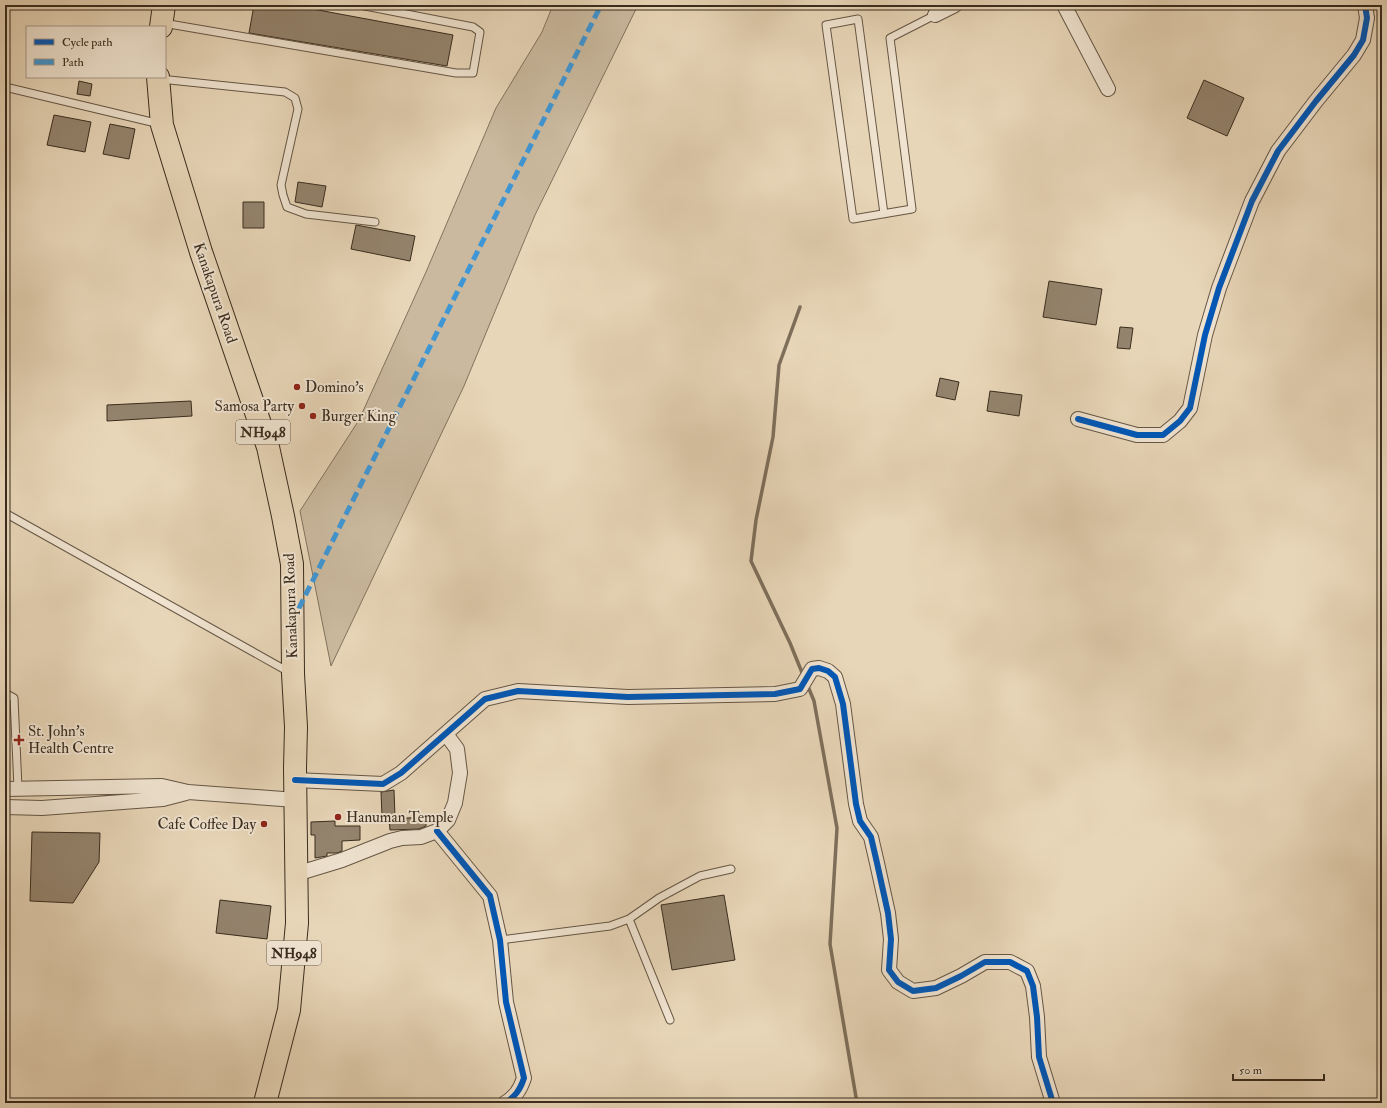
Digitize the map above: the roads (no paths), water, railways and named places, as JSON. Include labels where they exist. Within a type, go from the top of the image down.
[{"type":"highway","name":"Kanakapura Road","points":[[158,78],[162,125],[201,252],[268,447],[292,564],[293,674],[296,727],[297,923],[288,1010],[265,1103]]},
{"type":"street","points":[[935,15],[954,5]]},
{"type":"street","points":[[1064,5],[1108,89]]},
{"type":"street","points":[[1078,419],[1137,434],[1163,435],[1180,420],[1190,408],[1205,335],[1219,288],[1252,201],[1278,151],[1316,101],[1354,55],[1363,40],[1367,18],[1365,5]]},
{"type":"street","points":[[12,788],[162,786],[188,792],[296,790],[383,784],[401,773],[485,699],[518,691],[628,697],[775,694],[800,689],[812,669],[818,668],[828,671],[835,677],[843,704],[856,804],[860,821],[871,836],[888,913],[891,939],[889,970],[898,982],[912,991],[936,988],[962,976],[985,962],[1010,962],[1027,971],[1033,986],[1037,1017],[1039,1057],[1053,1103]]},
{"type":"street","points":[[296,874],[342,860],[390,841],[402,838],[421,837],[437,831],[448,820],[455,803],[460,773],[457,749],[446,734]]},
{"type":"street","points":[[40,788],[42,808]]},
{"type":"street","points":[[5,807],[42,808],[163,800],[188,792]]},
{"type":"street","points":[[437,831],[490,896],[500,940],[506,1002],[524,1078],[521,1088],[505,1103]]},
{"type":"lane","points":[[163,18],[456,73],[473,73],[480,32],[473,27],[360,5]]},
{"type":"lane","points":[[884,214],[858,18],[826,24],[853,219],[884,214],[912,209],[890,38],[935,15]]},
{"type":"lane","points":[[158,78],[285,92],[295,98],[298,110],[281,185],[287,208],[306,214],[375,222]]},
{"type":"lane","points":[[5,88],[162,125]]},
{"type":"lane","points":[[5,514],[293,674]]},
{"type":"lane","points":[[5,693],[14,698],[12,788]]},
{"type":"lane","points":[[500,940],[610,926],[628,919],[659,898],[700,876],[731,869]]},
{"type":"lane","points":[[628,919],[670,1020]]},
{"type":"waterway","points":[[800,307],[779,365],[773,437],[756,520],[751,561],[790,643],[803,675]]},
{"type":"waterway","points":[[807,684],[814,701],[837,828],[830,944],[857,1103]]},
{"type":"place","name":"Domino's","points":[[297,387]]},
{"type":"place","name":"Samosa Party","points":[[302,406]]},
{"type":"place","name":"Burger King","points":[[313,416]]},
{"type":"place","name":"St. John's Health Centre","points":[[19,740]]},
{"type":"place","name":"Hanuman Temple","points":[[338,817]]},
{"type":"place","name":"Cafe Coffee Day","points":[[264,824]]}]
